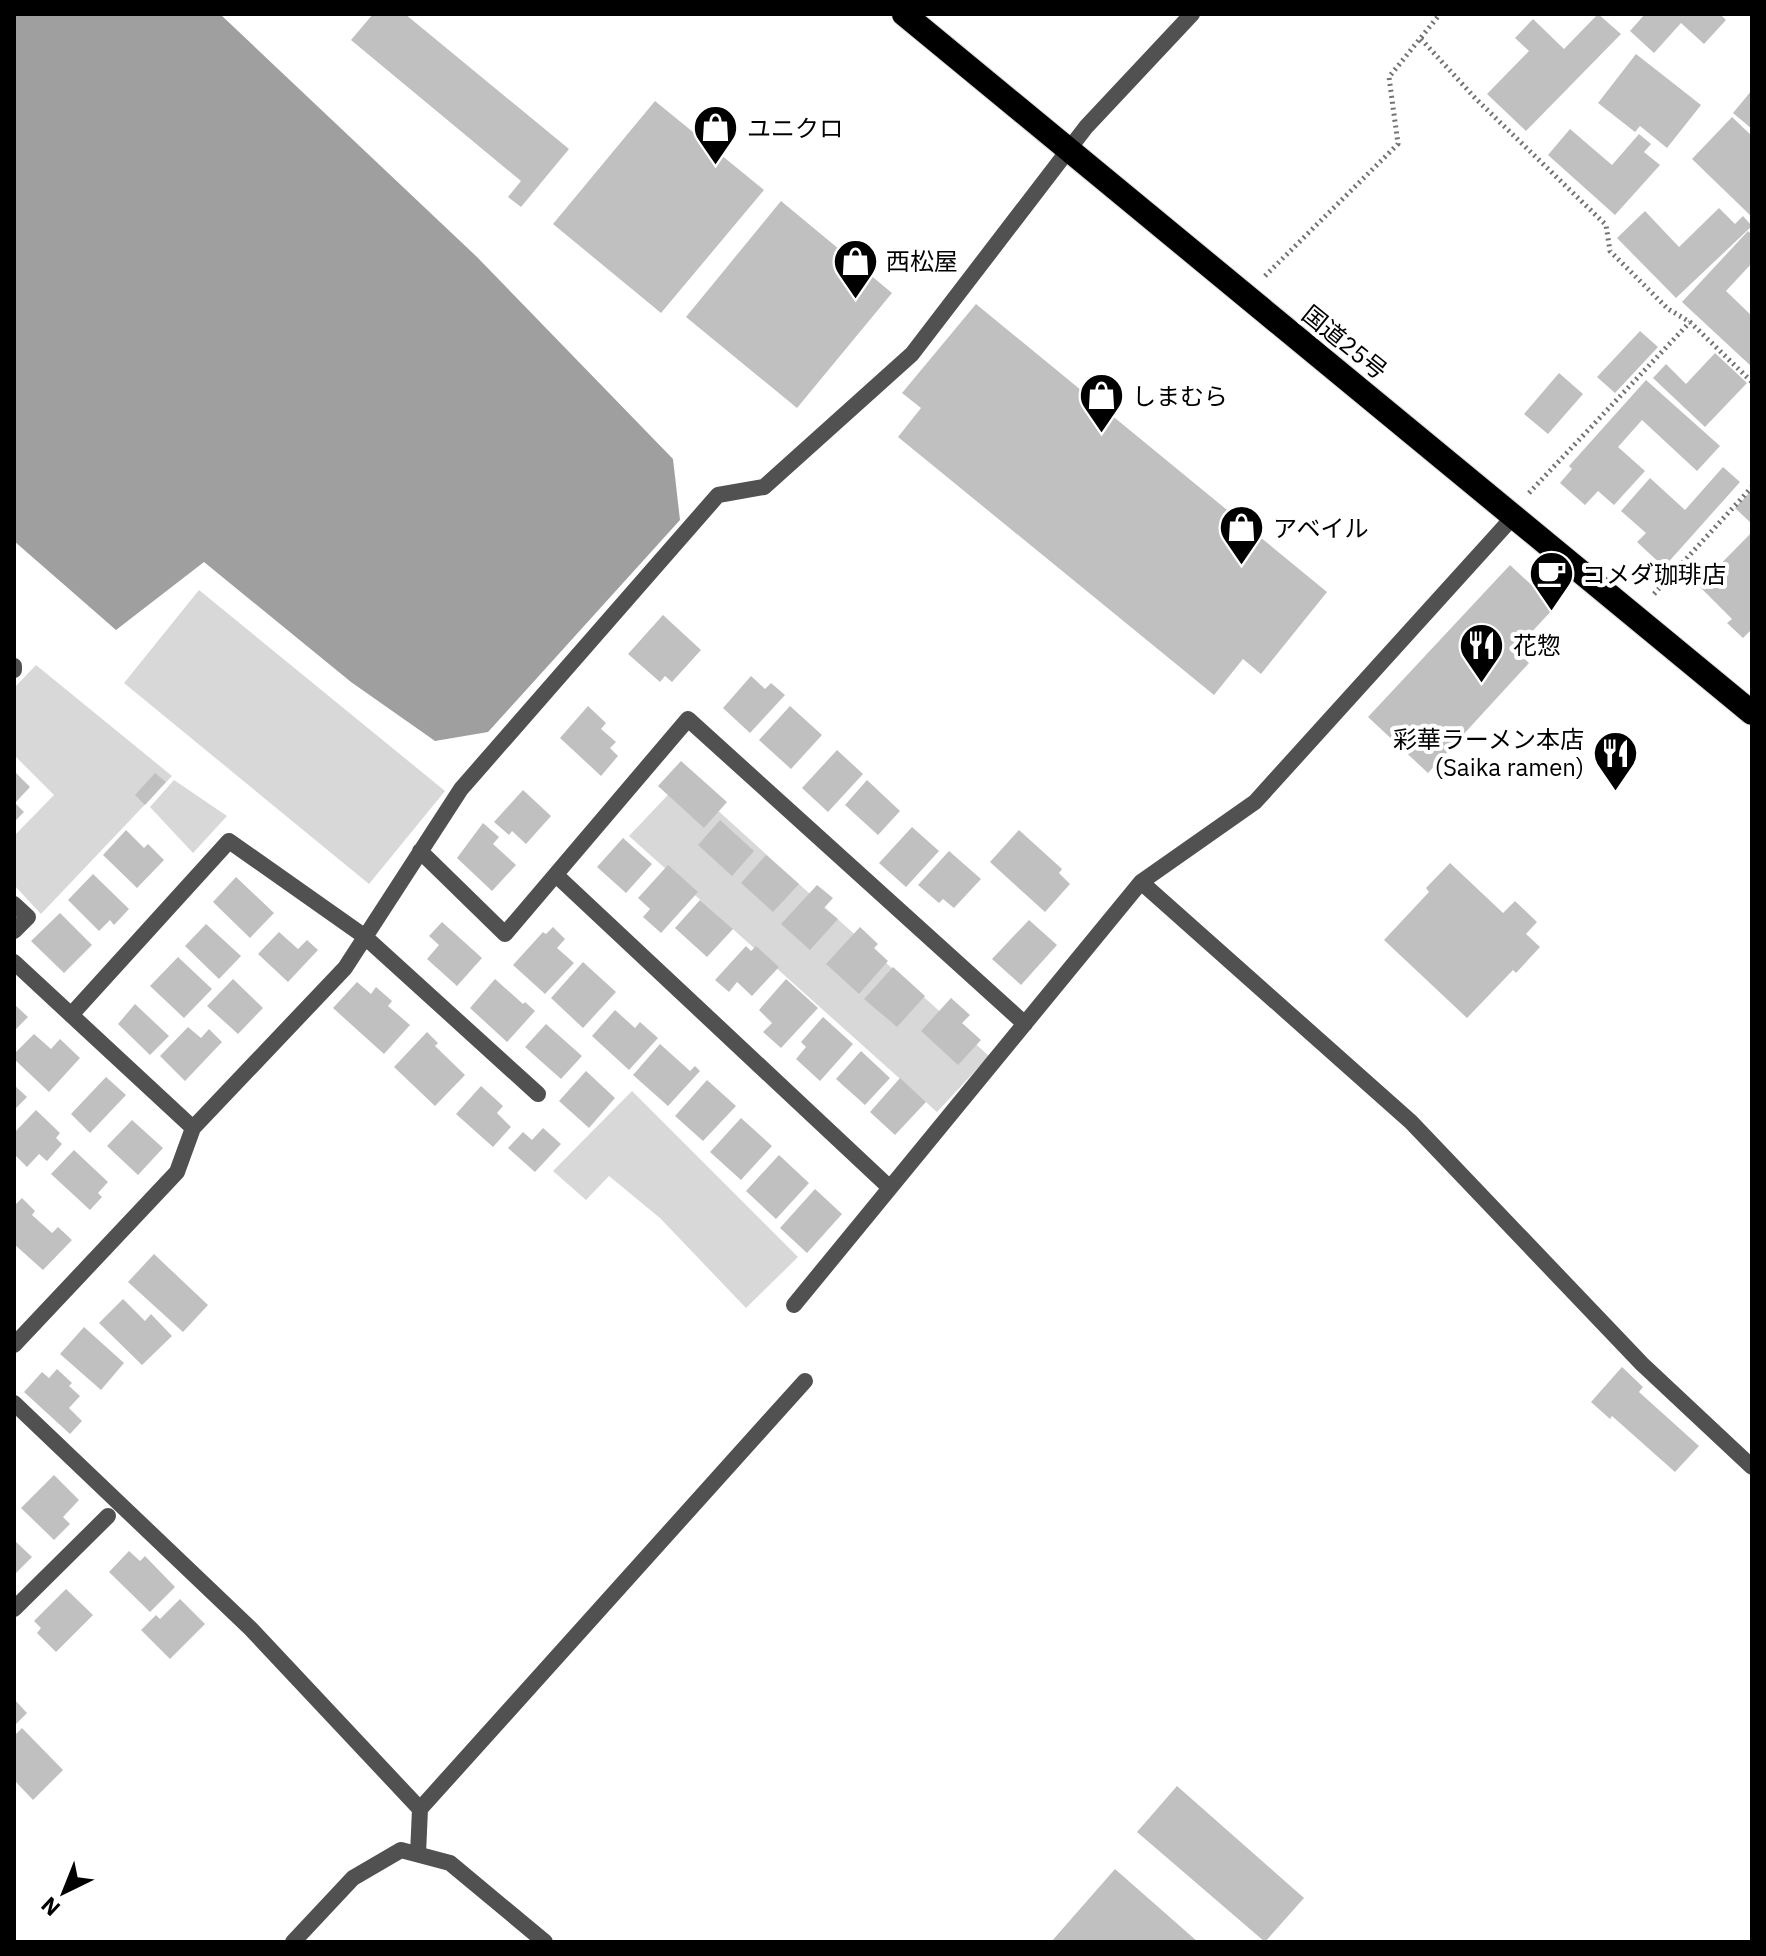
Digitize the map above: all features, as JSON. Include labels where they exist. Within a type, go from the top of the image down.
[{"type":"highway","name":"国道25号","points":[[904,14],[1752,713]]},
{"type":"street","points":[[14,1345],[177,1172],[193,1128],[345,968],[461,789],[718,495],[764,487],[912,354],[1069,150],[1123,85],[1192,14]]},
{"type":"street","points":[[794,1305],[1141,882],[1255,802],[1512,514]]},
{"type":"street","points":[[420,851],[505,934],[688,719],[1025,1024]]},
{"type":"street","points":[[71,1015],[229,841],[364,936],[538,1094]]},
{"type":"street","points":[[556,875],[890,1188]]},
{"type":"street","points":[[1141,882],[1411,1122],[1642,1364],[1752,1467]]},
{"type":"street","points":[[14,904],[28,917],[14,931]]},
{"type":"street","points":[[14,962],[193,1128]]},
{"type":"street","points":[[418,1854],[420,1809],[805,1381]]},
{"type":"street","points":[[14,1403],[251,1629],[420,1809]]},
{"type":"street","points":[[14,1609],[108,1516]]},
{"type":"street","points":[[293,1942],[353,1878],[401,1850],[450,1863],[545,1942]]},
{"type":"path","points":[[1245,297],[1398,144],[1389,77],[1440,14]]},
{"type":"path","points":[[1421,39],[1476,99],[1606,225],[1610,251],[1668,309],[1690,322],[1752,382]]},
{"type":"path","points":[[1512,514],[1690,322]]},
{"type":"path","points":[[1635,616],[1752,487]]},
{"type":"shaded area","points":[[14,14],[220,14],[477,257],[673,459],[680,520],[488,732],[435,741],[351,682],[204,562],[116,630],[14,541]]},
{"type":"shaded area","points":[[199,590],[445,791],[369,884],[124,683]]},
{"type":"shaded area","points":[[36,665],[172,776],[41,914],[14,885],[14,836],[54,795],[14,755],[14,688]]},
{"type":"shaded area","points":[[683,779],[989,1056],[937,1112],[629,836]]},
{"type":"shaded area","points":[[174,780],[227,816],[193,853],[150,807]]},
{"type":"shaded area","points":[[632,1091],[798,1257],[746,1308],[660,1218],[609,1176],[586,1200],[553,1171]]},
{"type":"building","points":[[373,14],[405,14],[569,149],[521,207],[508,197],[521,181],[351,40]]},
{"type":"building","points":[[1598,14],[1621,34],[1526,131],[1487,94],[1529,51],[1515,38],[1533,19],[1564,49]]},
{"type":"building","points":[[1645,14],[1720,14],[1726,20],[1704,44],[1681,23],[1654,53],[1630,31]]},
{"type":"building","points":[[1636,54],[1701,105],[1667,148],[1640,126],[1635,132],[1598,103]]},
{"type":"building","points":[[1752,90],[1752,129],[1733,113]]},
{"type":"building","points":[[655,101],[764,190],[661,313],[553,224]]},
{"type":"building","points":[[1732,117],[1752,136],[1752,217],[1692,159]]},
{"type":"building","points":[[1570,129],[1612,165],[1639,134],[1651,144],[1644,152],[1660,165],[1615,215],[1548,155]]},
{"type":"building","points":[[781,201],[892,293],[797,408],[686,317]]},
{"type":"building","points":[[1719,208],[1735,224],[1743,216],[1752,226],[1676,298],[1617,238],[1645,211],[1679,247]]},
{"type":"building","points":[[1748,231],[1752,235],[1752,263],[1726,291],[1752,316],[1752,367],[1682,302]]},
{"type":"building","points":[[976,304],[1327,592],[1261,674],[1243,659],[1214,695],[898,437],[921,408],[902,393]]},
{"type":"building","points":[[1640,331],[1658,347],[1615,393],[1597,377]]},
{"type":"building","points":[[1715,353],[1747,383],[1705,427],[1653,378],[1666,364],[1686,384]]},
{"type":"building","points":[[1559,373],[1583,394],[1548,434],[1524,414]]},
{"type":"building","points":[[1646,380],[1720,446],[1697,471],[1642,420],[1618,447],[1645,471],[1614,505],[1598,491],[1585,505],[1560,483],[1572,469],[1569,466]]},
{"type":"building","points":[[1723,467],[1740,482],[1664,567],[1637,542],[1646,533],[1621,511],[1650,478],[1685,510]]},
{"type":"building","points":[[1752,490],[1752,524],[1735,508]]},
{"type":"building","points":[[1752,532],[1752,629],[1743,638],[1727,623],[1732,619],[1699,586]]},
{"type":"building","points":[[1510,565],[1555,607],[1515,650],[1529,663],[1428,773],[1368,717]]},
{"type":"building","points":[[663,615],[701,650],[672,682],[665,676],[660,682],[628,654]]},
{"type":"building","points":[[751,676],[765,689],[771,683],[785,695],[750,733],[723,708]]},
{"type":"building","points":[[588,706],[606,723],[601,729],[616,742],[610,748],[618,756],[601,776],[560,738]]},
{"type":"building","points":[[790,706],[822,735],[791,769],[759,740]]},
{"type":"building","points":[[837,750],[863,774],[828,812],[802,788]]},
{"type":"building","points":[[681,761],[727,802],[704,828],[658,786]]},
{"type":"building","points":[[14,771],[30,787],[15,803],[24,812],[14,822]]},
{"type":"building","points":[[155,773],[166,782],[145,805],[135,795]]},
{"type":"building","points":[[867,780],[900,811],[878,835],[845,805]]},
{"type":"building","points":[[523,790],[551,816],[526,844],[512,831],[509,835],[494,822]]},
{"type":"building","points":[[720,820],[754,851],[732,876],[698,845]]},
{"type":"building","points":[[483,823],[499,837],[493,844],[516,865],[492,891],[457,858]]},
{"type":"building","points":[[912,827],[939,851],[906,887],[879,863]]},
{"type":"building","points":[[126,830],[144,848],[148,844],[164,860],[137,888],[103,855]]},
{"type":"building","points":[[1019,830],[1062,869],[1059,873],[1070,884],[1045,912],[990,862]]},
{"type":"building","points":[[623,838],[652,864],[626,893],[597,867]]},
{"type":"building","points":[[949,851],[981,879],[954,908],[943,899],[939,903],[918,885]]},
{"type":"building","points":[[766,855],[799,884],[773,912],[741,883]]},
{"type":"building","points":[[1450,863],[1503,913],[1515,901],[1537,922],[1526,934],[1540,947],[1467,1018],[1384,940],[1429,892],[1426,888]]},
{"type":"building","points":[[668,865],[698,892],[661,933],[643,917],[650,909],[638,898]]},
{"type":"building","points":[[93,874],[129,909],[114,925],[110,920],[99,931],[68,900]]},
{"type":"building","points":[[236,877],[274,913],[250,938],[213,902]]},
{"type":"building","points":[[817,885],[833,898],[824,908],[838,919],[810,950],[781,924]]},
{"type":"building","points":[[700,900],[733,929],[707,957],[675,928]]},
{"type":"building","points":[[60,913],[92,945],[64,973],[31,941]]},
{"type":"building","points":[[1029,920],[1057,945],[1021,985],[992,959]]},
{"type":"building","points":[[442,922],[482,958],[457,986],[427,959],[439,945],[429,936]]},
{"type":"building","points":[[206,924],[241,956],[219,979],[185,946]]},
{"type":"building","points":[[553,927],[565,939],[557,948],[574,963],[545,994],[513,965],[543,932],[546,934]]},
{"type":"building","points":[[860,927],[878,944],[874,948],[888,961],[859,994],[826,964]]},
{"type":"building","points":[[279,932],[298,949],[307,940],[318,950],[288,982],[258,954]]},
{"type":"building","points":[[746,946],[751,951],[756,946],[779,967],[752,996],[737,982],[729,992],[715,980]]},
{"type":"building","points":[[178,957],[212,989],[184,1018],[150,986]]},
{"type":"building","points":[[583,962],[616,992],[583,1028],[551,998]]},
{"type":"building","points":[[893,967],[925,996],[897,1027],[864,999]]},
{"type":"building","points":[[233,979],[263,1008],[238,1034],[207,1006]]},
{"type":"building","points":[[495,979],[535,1011],[507,1042],[470,1008]]},
{"type":"building","points":[[786,979],[818,1008],[781,1048],[763,1032],[772,1023],[759,1010]]},
{"type":"building","points":[[357,982],[371,994],[376,987],[392,1001],[388,1006],[410,1025],[384,1054],[333,1008]]},
{"type":"building","points":[[951,998],[970,1015],[962,1023],[981,1040],[958,1065],[921,1031]]},
{"type":"building","points":[[14,1004],[28,1017],[14,1031]]},
{"type":"building","points":[[135,1004],[169,1036],[150,1055],[118,1024]]},
{"type":"building","points":[[615,1010],[635,1028],[640,1022],[658,1038],[629,1070],[592,1036]]},
{"type":"building","points":[[823,1017],[853,1044],[820,1081],[796,1059],[806,1047],[801,1042]]},
{"type":"building","points":[[546,1024],[582,1056],[561,1079],[525,1047]]},
{"type":"building","points":[[188,1027],[201,1038],[209,1029],[222,1042],[185,1081],[160,1056]]},
{"type":"building","points":[[427,1032],[438,1043],[435,1046],[465,1075],[435,1106],[394,1067]]},
{"type":"building","points":[[34,1034],[51,1049],[60,1039],[80,1058],[49,1092],[14,1059],[14,1054]]},
{"type":"building","points":[[660,1044],[690,1071],[695,1066],[700,1071],[668,1106],[633,1075]]},
{"type":"building","points":[[861,1051],[890,1078],[865,1105],[836,1079]]},
{"type":"building","points":[[586,1071],[615,1098],[589,1128],[559,1101]]},
{"type":"building","points":[[106,1077],[126,1095],[90,1133],[71,1114]]},
{"type":"building","points":[[900,1078],[926,1102],[895,1135],[870,1112]]},
{"type":"building","points":[[707,1080],[736,1106],[703,1141],[675,1116]]},
{"type":"building","points":[[14,1085],[27,1097],[14,1110]]},
{"type":"building","points":[[481,1086],[503,1106],[497,1113],[511,1127],[493,1147],[456,1114]]},
{"type":"building","points":[[36,1110],[60,1133],[56,1138],[62,1144],[47,1161],[39,1154],[27,1167],[14,1154],[14,1133]]},
{"type":"building","points":[[741,1118],[772,1146],[741,1180],[710,1152]]},
{"type":"building","points":[[132,1120],[163,1148],[138,1175],[107,1146]]},
{"type":"building","points":[[543,1128],[561,1144],[535,1172],[508,1148],[523,1132],[532,1140]]},
{"type":"building","points":[[74,1150],[108,1182],[98,1193],[102,1197],[90,1210],[51,1174]]},
{"type":"building","points":[[779,1155],[809,1183],[776,1219],[746,1191]]},
{"type":"building","points":[[815,1189],[842,1214],[807,1253],[780,1228]]},
{"type":"building","points":[[22,1198],[35,1211],[32,1215],[52,1233],[58,1227],[72,1240],[43,1270],[14,1244],[14,1206]]},
{"type":"building","points":[[154,1254],[208,1305],[183,1332],[128,1282]]},
{"type":"building","points":[[123,1299],[145,1321],[151,1314],[172,1336],[142,1365],[99,1323]]},
{"type":"building","points":[[84,1327],[124,1363],[101,1390],[60,1354]]},
{"type":"building","points":[[1622,1367],[1643,1387],[1639,1392],[1699,1446],[1675,1472],[1612,1416],[1610,1419],[1591,1402]]},
{"type":"building","points":[[57,1369],[80,1396],[69,1408],[82,1421],[70,1434],[24,1392],[42,1372],[49,1378]]},
{"type":"building","points":[[54,1475],[79,1500],[63,1517],[70,1524],[54,1540],[21,1508]]},
{"type":"building","points":[[14,1540],[32,1557],[14,1575]]},
{"type":"building","points":[[129,1551],[140,1561],[145,1556],[175,1587],[150,1612],[109,1572]]},
{"type":"building","points":[[66,1589],[93,1615],[56,1652],[37,1633],[41,1628],[34,1621]]},
{"type":"building","points":[[180,1599],[205,1624],[170,1659],[141,1630],[156,1615],[160,1619]]},
{"type":"building","points":[[14,1699],[27,1713],[14,1726]]},
{"type":"building","points":[[22,1728],[63,1770],[33,1800],[14,1780],[14,1736]]},
{"type":"building","points":[[1177,1786],[1304,1898],[1265,1942],[1137,1832]]},
{"type":"building","points":[[1115,1869],[1198,1942],[1051,1942]]},
{"type":"place","name":"ユニクロ","points":[[716,167]]},
{"type":"place","name":"西松屋","points":[[855,300]]},
{"type":"place","name":"しまむら","points":[[1101,435]]},
{"type":"place","name":"アベイル","points":[[1242,567]]},
{"type":"place","name":"コメダ珈琲店","points":[[1551,613]]},
{"type":"place","name":"花惣","points":[[1482,684]]},
{"type":"place","name":"彩華ラーメン本店 (Saika ramen)","points":[[1615,792]]}]
